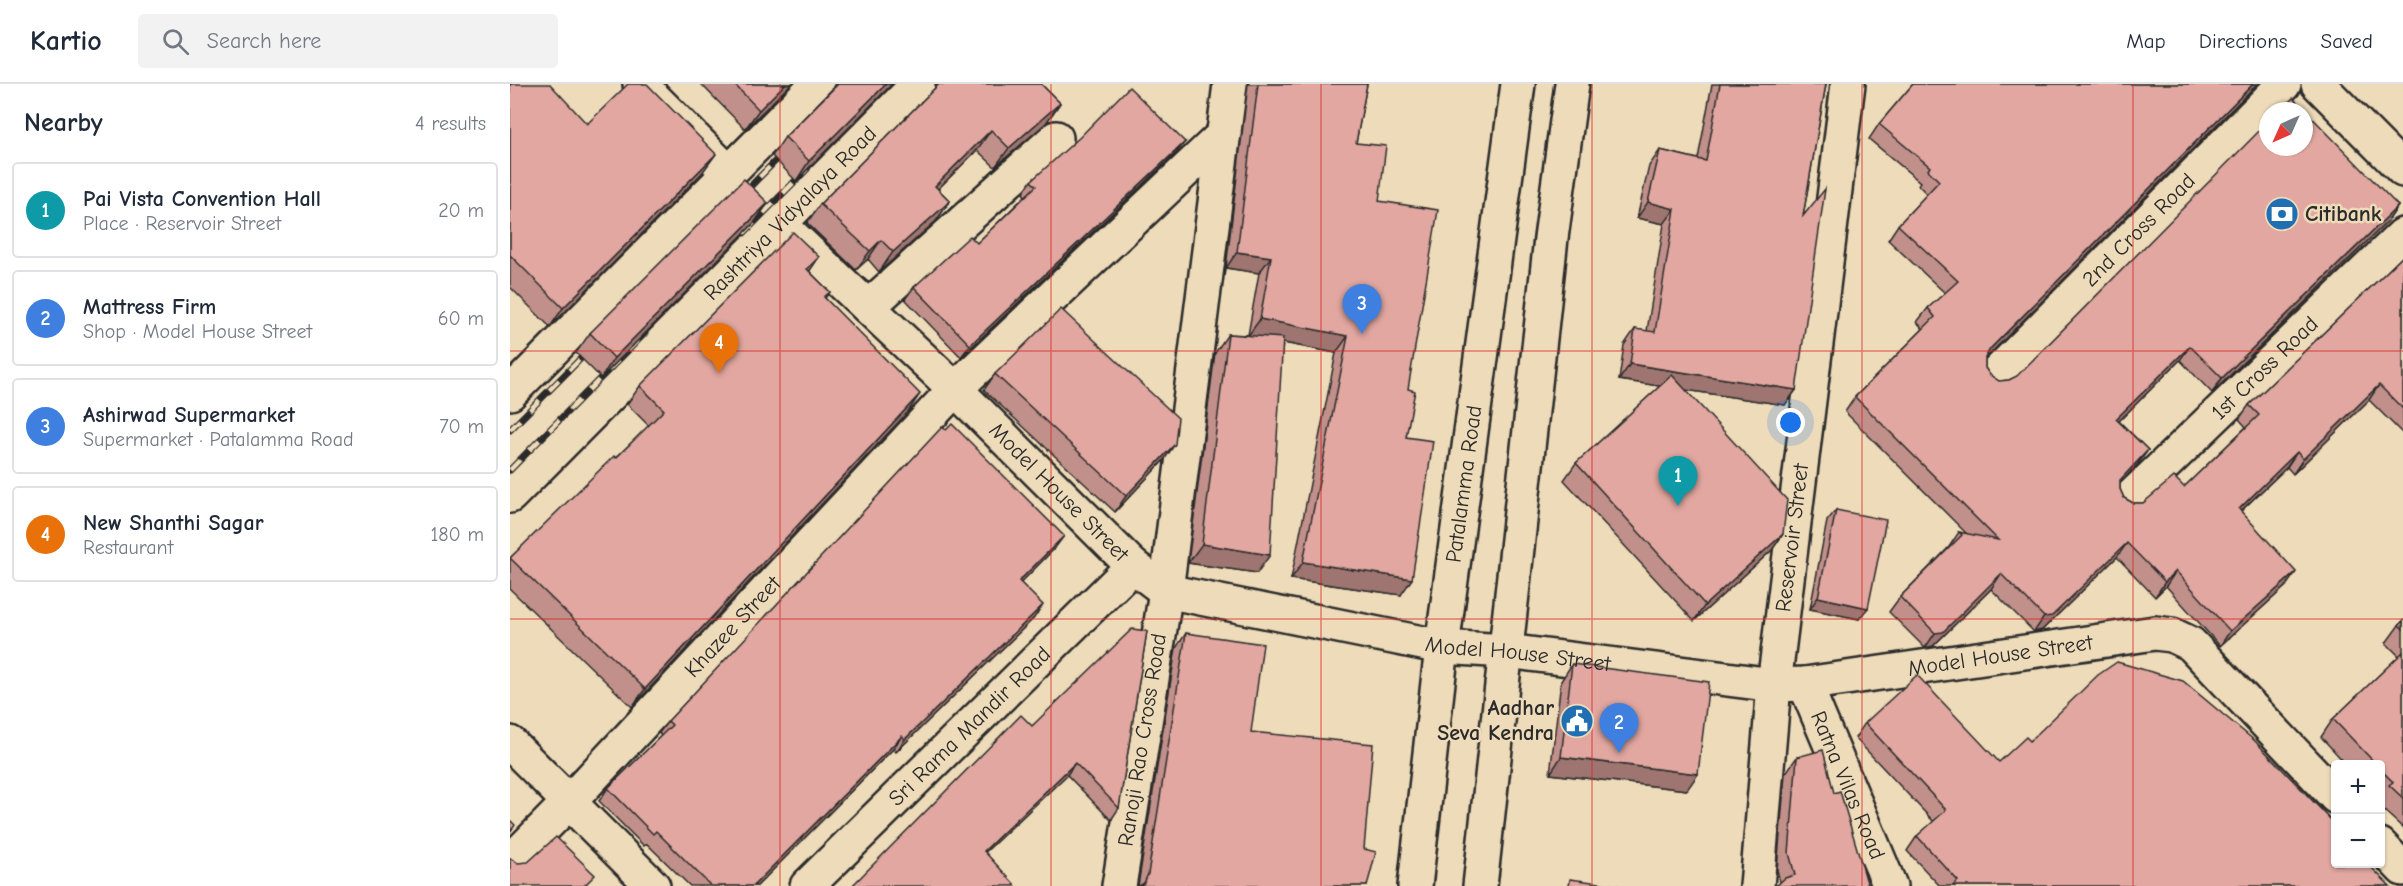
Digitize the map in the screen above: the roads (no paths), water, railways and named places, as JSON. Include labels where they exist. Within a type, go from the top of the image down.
[{"type":"street","points":[[640,84],[729,173]]},
{"type":"street","points":[[510,393],[817,84]]},
{"type":"street","name":"Rashtriya Vidyalaya Road","points":[[510,496],[918,84]]},
{"type":"street","name":"Ranoji Rao Cross Road","points":[[1119,886],[1166,591],[1230,84]]},
{"type":"street","name":"Patalamma Road","points":[[1414,886],[1442,647],[1518,84]]},
{"type":"street","points":[[1480,886],[1551,238],[1572,84]]},
{"type":"street","name":"Reservoir Street","points":[[1757,886],[1790,685],[1848,84]]},
{"type":"street","name":"2nd Cross Road","points":[[1993,377],[2284,84]]},
{"type":"street","points":[[2318,84],[2403,170]]},
{"type":"street","name":"Khazee Street","points":[[510,862],[569,802],[955,389],[1224,134]]},
{"type":"street","points":[[868,307],[1056,138]]},
{"type":"street","name":"Model House Street","points":[[780,224],[955,389],[1132,566],[1166,591],[1442,647],[1506,651],[1790,685],[2155,633],[2172,635],[2191,644],[2331,792]]},
{"type":"street","name":"1st Cross Road","points":[[2128,500],[2403,235]]},
{"type":"street","name":"Sri Rama Mandir Road","points":[[807,886],[1132,566]]},
{"type":"street","name":"Ratna Vilas Road","points":[[1790,685],[1890,886]]},
{"type":"street","points":[[510,743],[653,886]]},
{"type":"street","points":[[2385,850],[2403,869]]},
{"type":"railway","points":[[740,197],[788,148]]},
{"type":"railway","points":[[744,233],[807,169]]},
{"type":"railway","points":[[510,470],[645,333]]},
{"type":"railway","points":[[510,430],[592,347]]},
{"type":"place","name":"Citibank","points":[[2282,214]]},
{"type":"place","name":"Ashirwad Supermarket","points":[[1362,334]]},
{"type":"place","name":"New Shanthi Sagar","points":[[719,373]]},
{"type":"place","name":"Pai Vista Convention Hall","points":[[1678,506]]},
{"type":"place","name":"Aadhar Seva Kendra","points":[[1577,721]]},
{"type":"place","name":"Mattress Firm","points":[[1619,753]]}]
